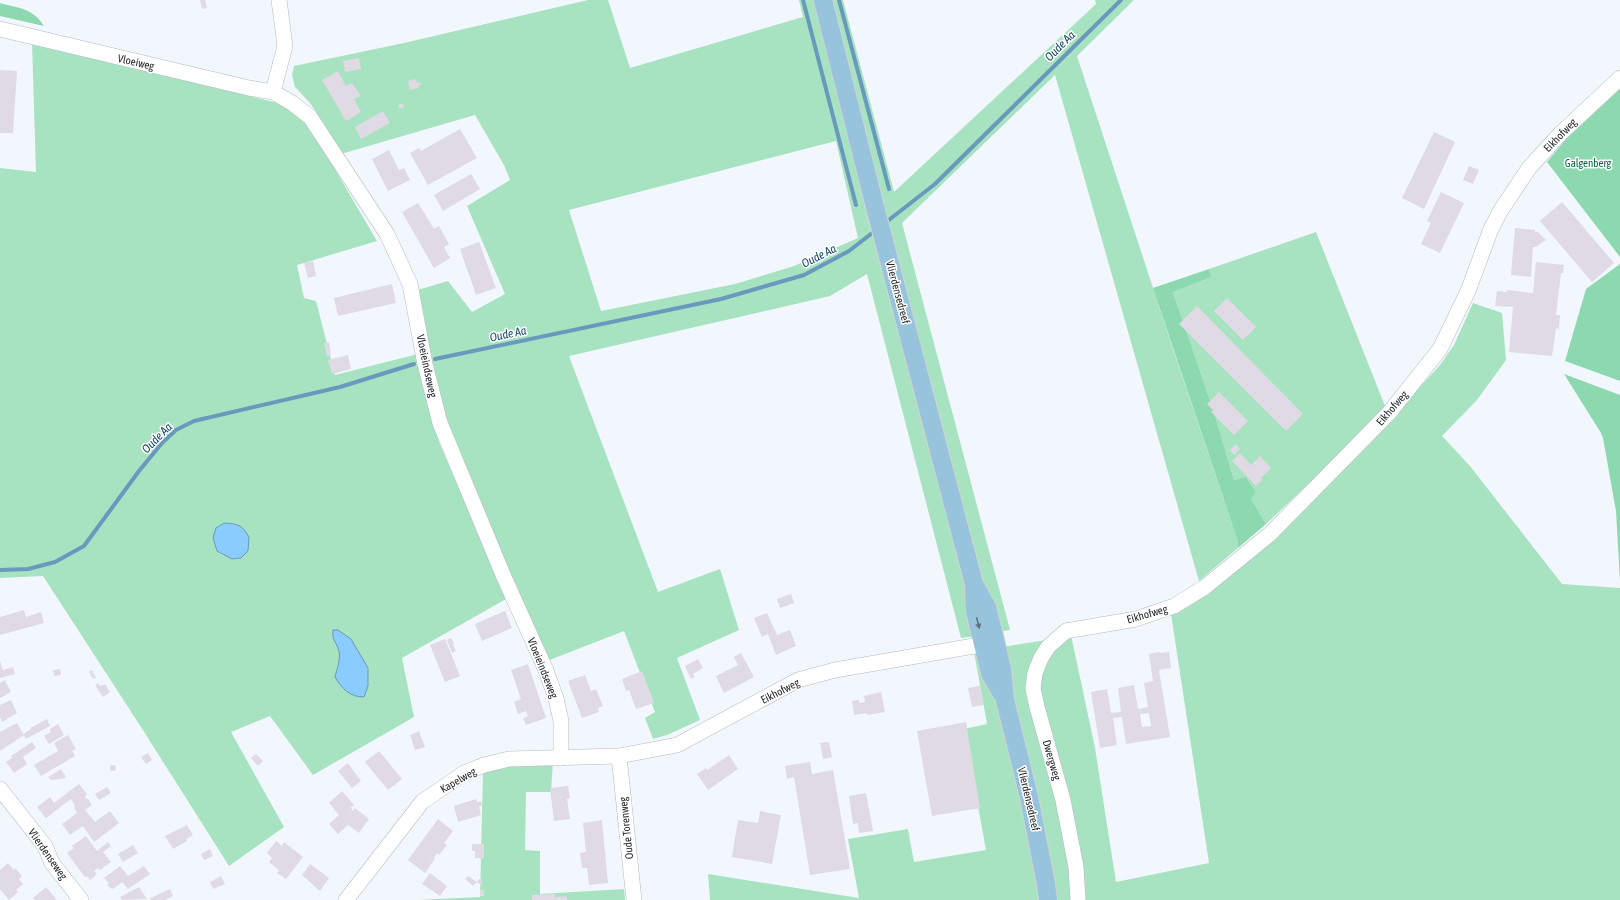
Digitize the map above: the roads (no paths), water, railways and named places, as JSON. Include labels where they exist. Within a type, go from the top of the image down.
[{"type":"main road","name":"Vlierdensedreef","points":[[823,0],[875,207],[974,584],[987,607],[996,642],[1002,669],[1005,700],[1029,798],[1048,900]]},
{"type":"street","points":[[273,92],[285,46],[279,0]]},
{"type":"street","name":"Vloeiweg","points":[[0,29],[241,86],[273,92]]},
{"type":"street","name":"Eikhofweg","points":[[1066,631],[1136,619],[1174,606],[1205,587],[1270,534],[1389,413],[1440,349],[1468,291],[1491,229],[1501,210],[1529,168],[1561,133],[1620,78]]},
{"type":"street","name":"Vloeieindseweg","points":[[273,92],[292,103],[310,118],[387,234],[410,284],[425,364],[440,423],[504,577],[545,668],[553,690],[561,721],[561,758]]},
{"type":"street","name":"Dwergweg","points":[[1066,631],[1048,647],[1041,658],[1035,673],[1033,689],[1063,800],[1076,867],[1078,900]]},
{"type":"street","name":"Eikhofweg","points":[[619,756],[677,745],[798,680],[835,670],[974,646]]},
{"type":"street","name":"Kapelweg","points":[[346,900],[422,802],[464,773],[484,765],[509,759],[619,756]]},
{"type":"street","name":"Oude Torenweg","points":[[619,756],[634,900]]},
{"type":"street","name":"Vlierdenseweg","points":[[0,789],[45,846],[52,863],[82,900]]},
{"type":"water","points":[[224,523],[240,526],[249,537],[248,551],[241,558],[232,559],[217,551],[213,538],[216,528]]},
{"type":"water","points":[[333,630],[338,630],[351,639],[368,668],[368,686],[364,697],[355,696],[347,692],[335,677],[340,655],[333,638]]},
{"type":"waterway","points":[[803,0],[856,205]]},
{"type":"waterway","points":[[839,0],[889,189]]},
{"type":"waterway","name":"Oude Aa","points":[[885,223],[935,184],[1121,0]]},
{"type":"waterway","name":"Oude Aa","points":[[435,359],[721,299],[804,275],[849,251],[876,230]]},
{"type":"waterway","name":"Oude Aa","points":[[0,570],[28,569],[55,562],[84,546],[139,471],[162,443],[176,430],[194,421],[340,387],[414,364]]},
{"type":"park label","name":"Galgenberg","points":[[1588,163]]}]
